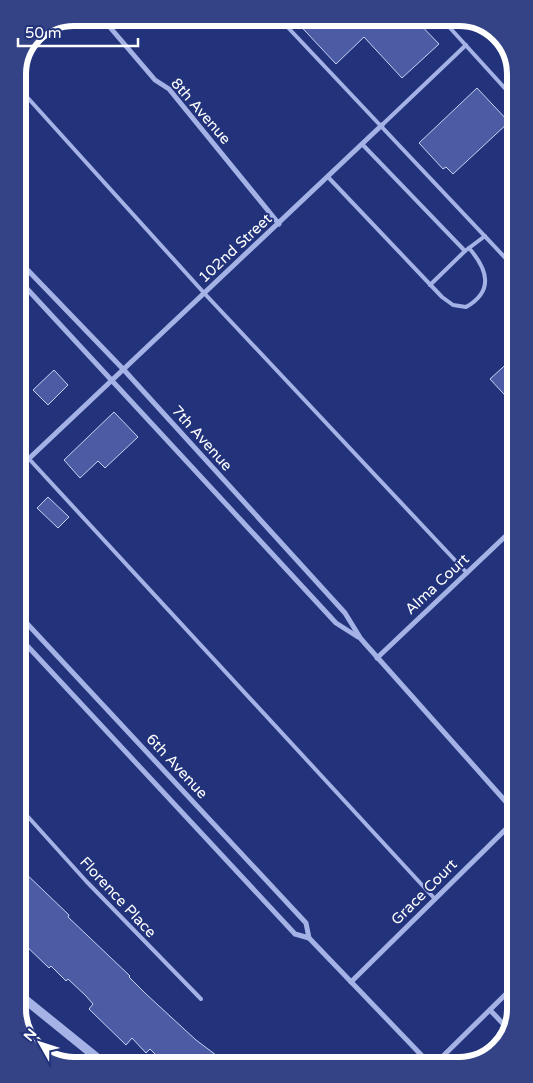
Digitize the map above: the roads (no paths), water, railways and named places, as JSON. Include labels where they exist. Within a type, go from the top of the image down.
[{"type":"street","name":"8th Avenue","points":[[109,26],[155,80],[169,89],[279,224]]},
{"type":"street","name":"102nd Street","points":[[26,461],[382,125]]},
{"type":"street","name":"7th Avenue","points":[[26,268],[124,370],[345,613],[360,639],[507,803]]},
{"type":"street","name":"7th Avenue","points":[[26,288],[336,623],[360,639]]},
{"type":"street","name":"Alma Court","points":[[377,658],[507,535]]},
{"type":"street","name":"6th Avenue","points":[[26,622],[306,923],[309,938]]},
{"type":"street","name":"6th Avenue","points":[[26,644],[294,934],[309,938],[423,1057]]},
{"type":"street","name":"Grace Court","points":[[351,982],[507,828]]},
{"type":"street","points":[[442,1057],[507,993]]},
{"type":"street","points":[[26,1000],[96,1057]]},
{"type":"street","points":[[490,1010],[504,1025]]},
{"type":"lane","points":[[288,26],[507,260]]},
{"type":"lane","points":[[448,26],[507,90]]},
{"type":"lane","name":"102nd Street","points":[[382,125],[466,45]]},
{"type":"lane","points":[[26,96],[205,294],[467,574]]},
{"type":"lane","points":[[328,177],[442,297],[453,305],[466,307],[477,301],[484,291],[486,279],[478,258],[467,250],[362,144]]},
{"type":"lane","points":[[430,285],[467,250],[485,236]]},
{"type":"lane","points":[[26,455],[436,899]]},
{"type":"lane","name":"Florence Place","points":[[26,814],[93,888],[201,999]]}]
